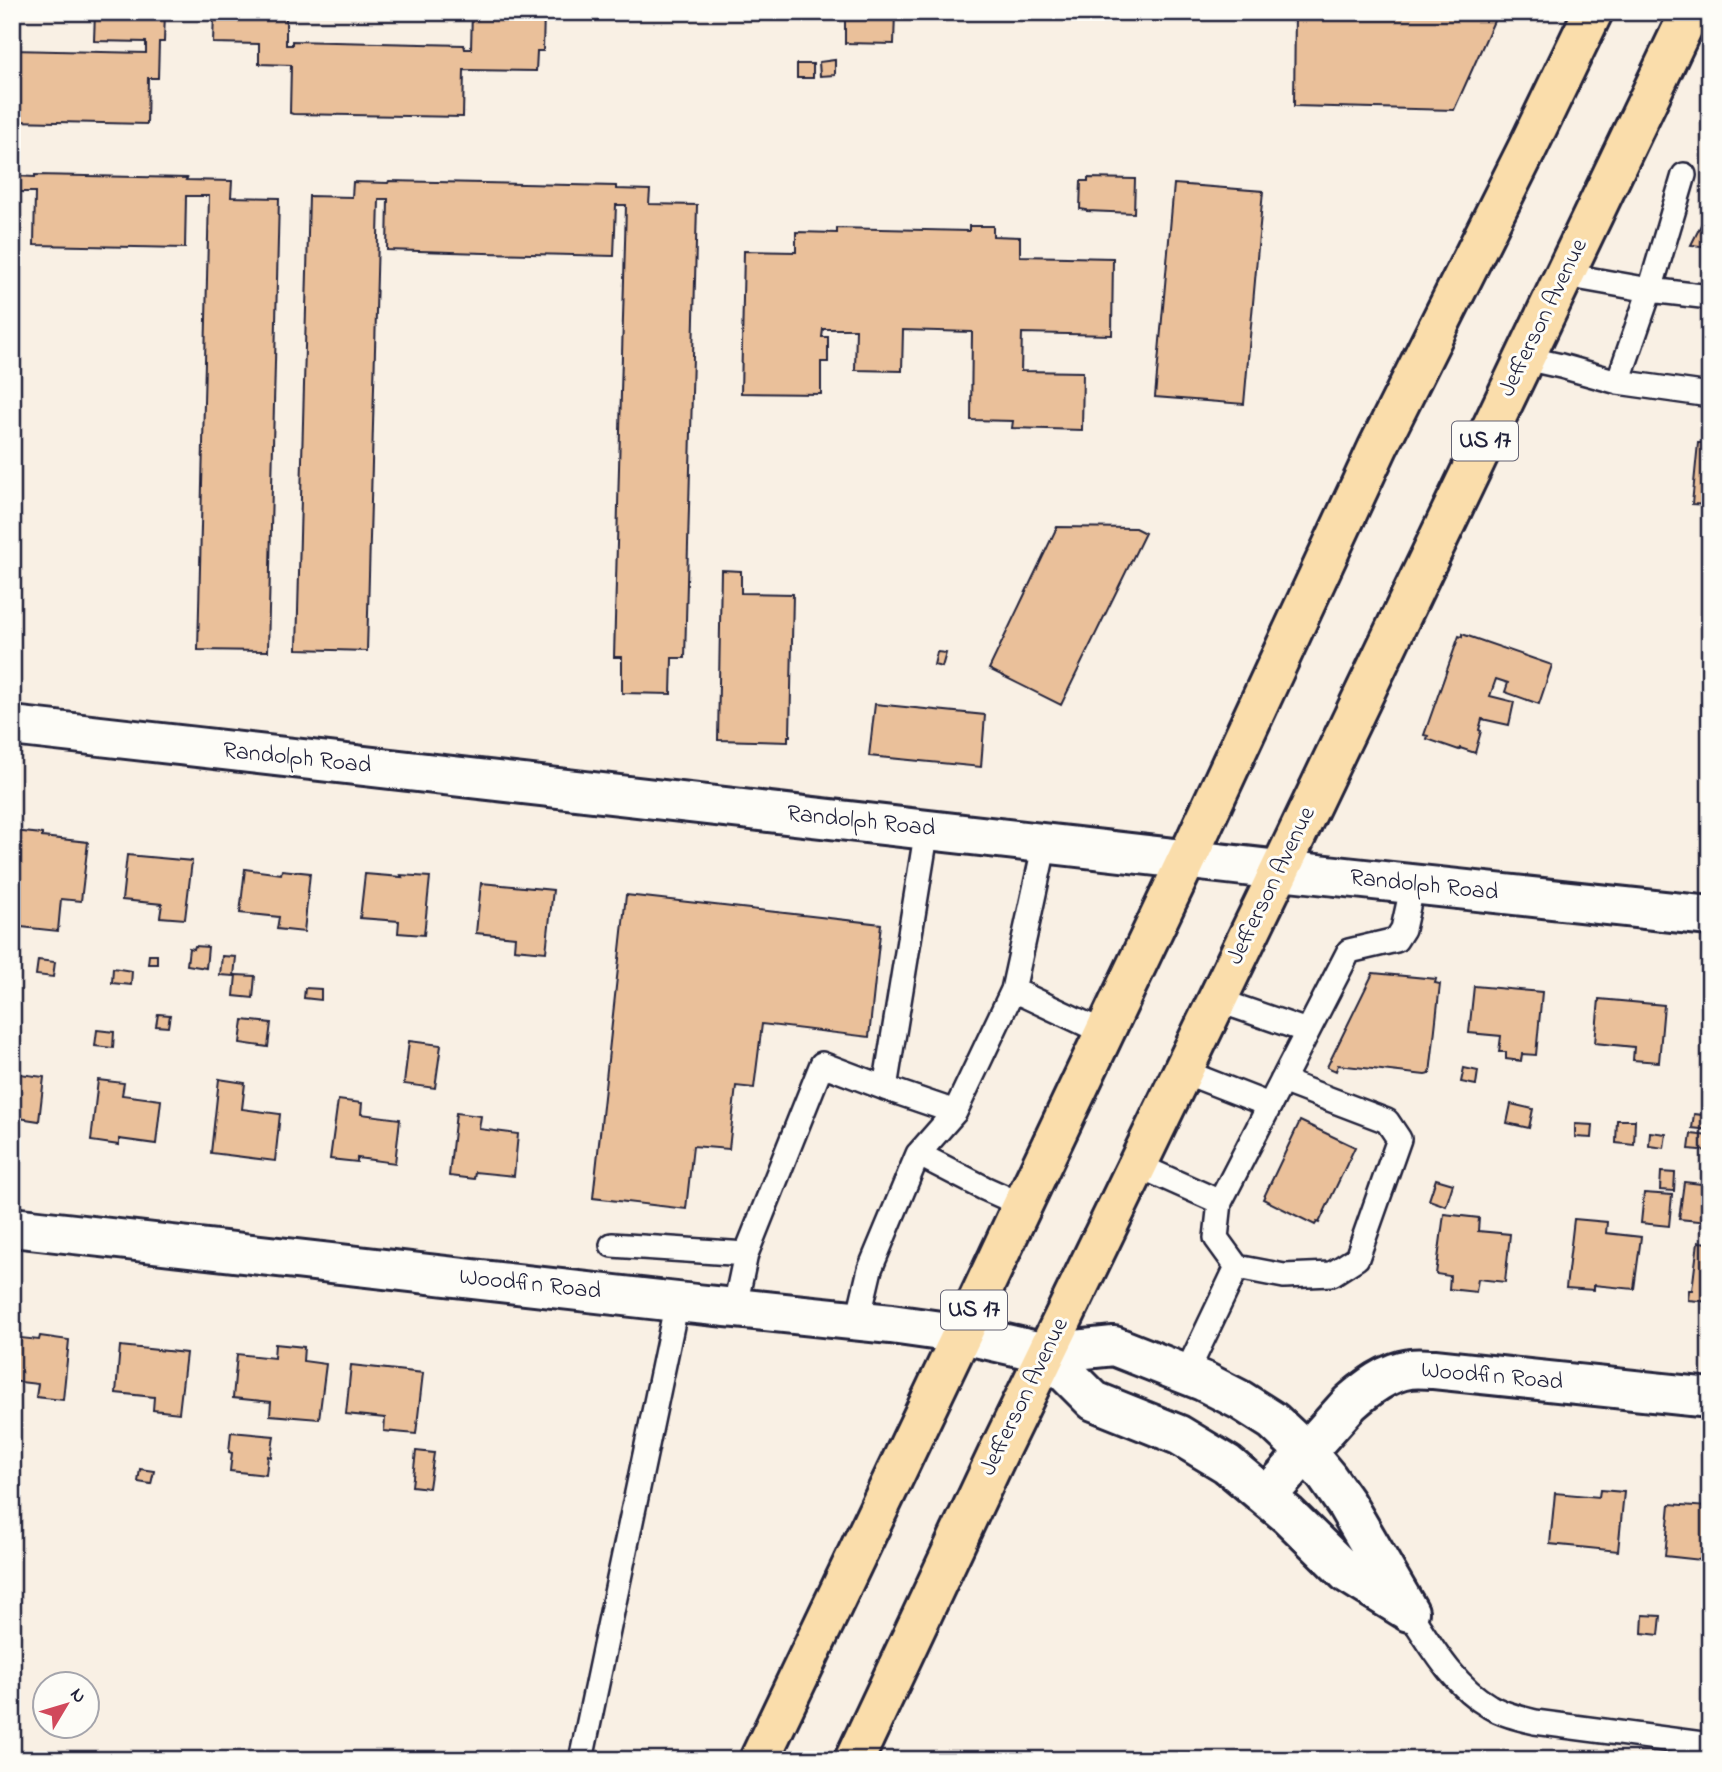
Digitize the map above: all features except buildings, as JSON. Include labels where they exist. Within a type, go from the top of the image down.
[{"type":"main road","name":"US 17","points":[[759,1760],[1187,859],[1378,447],[1593,12]]},
{"type":"main road","name":"Jefferson Avenue","points":[[854,1760],[1045,1353],[1280,870],[1690,12]]},
{"type":"street","name":"Randolph Road","points":[[12,726],[1280,870],[1710,916]]},
{"type":"street","name":"Woodfin Road","points":[[12,1227],[858,1320],[962,1335],[1045,1353],[1114,1346],[1186,1374],[1240,1400],[1273,1421],[1307,1453],[1327,1477],[1346,1504],[1409,1612]]},
{"type":"street","points":[[1045,1353],[1094,1401],[1179,1435],[1227,1464],[1267,1496],[1347,1573],[1409,1612]]},
{"type":"street","name":"Woodfin Road","points":[[1267,1496],[1362,1392],[1393,1374],[1410,1369],[1434,1369],[1710,1398]]},
{"type":"lane","points":[[1618,382],[1650,290],[1684,175]]},
{"type":"lane","points":[[1565,275],[1710,298]]},
{"type":"lane","points":[[1525,358],[1618,382],[1710,395]]},
{"type":"lane","points":[[886,1088],[928,829]]},
{"type":"lane","points":[[858,1320],[870,1269],[918,1154],[955,1112],[1013,990],[1045,843]]},
{"type":"lane","points":[[1282,1081],[1387,1121],[1399,1139],[1357,1258],[1332,1274],[1284,1276],[1237,1267],[1216,1238],[1220,1202],[1307,1031],[1349,951],[1396,940],[1403,929],[1413,884]]},
{"type":"lane","points":[[1013,990],[1104,1033]]},
{"type":"lane","points":[[1217,1000],[1307,1031]]},
{"type":"lane","points":[[735,1307],[746,1254],[822,1064],[955,1112]]},
{"type":"lane","points":[[1182,1071],[1269,1105]]},
{"type":"lane","points":[[918,1154],[1022,1205]]},
{"type":"lane","points":[[1137,1166],[1220,1202]]},
{"type":"lane","points":[[612,1245],[746,1254]]},
{"type":"lane","points":[[1186,1374],[1237,1267]]},
{"type":"lane","points":[[581,1760],[677,1302]]},
{"type":"lane","points":[[1409,1612],[1447,1667],[1471,1693],[1489,1707],[1535,1722],[1710,1745]]}]
